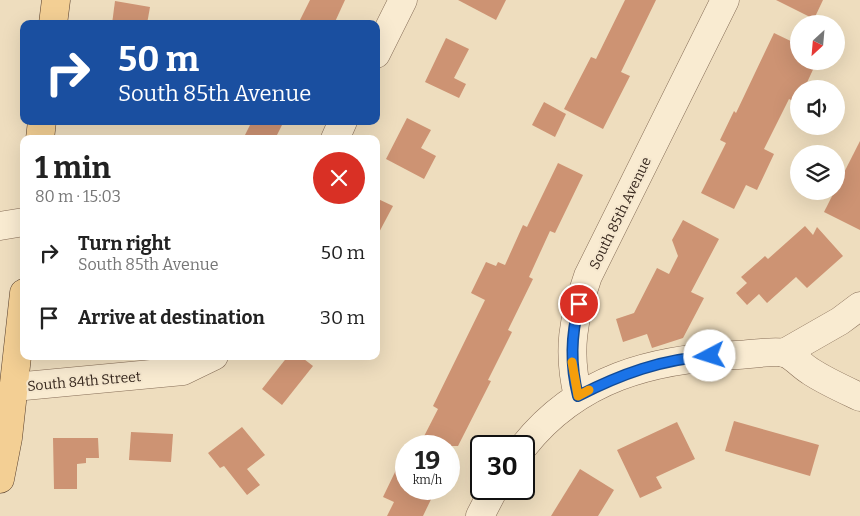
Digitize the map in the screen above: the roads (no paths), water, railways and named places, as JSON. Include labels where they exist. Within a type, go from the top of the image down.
[{"type":"main road","points":[[54,20],[56,0]]},
{"type":"main road","points":[[14,387],[20,331]]},
{"type":"main road","name":"South 84th Street","points":[[0,480],[8,438],[14,387]]},
{"type":"street","points":[[380,46],[403,0]]},
{"type":"street","name":"South 85th Avenue","points":[[578,396],[572,371],[571,346],[579,304],[588,276],[725,0]]},
{"type":"street","points":[[0,226],[20,223]]},
{"type":"street","points":[[535,435],[554,415],[578,396],[608,380],[659,363],[692,357],[784,353],[840,321],[860,306]]},
{"type":"street","points":[[784,353],[811,372],[860,397]]},
{"type":"street","name":"South 84th Street","points":[[14,387],[183,371],[206,360]]},
{"type":"street","points":[[480,516],[488,500]]}]
